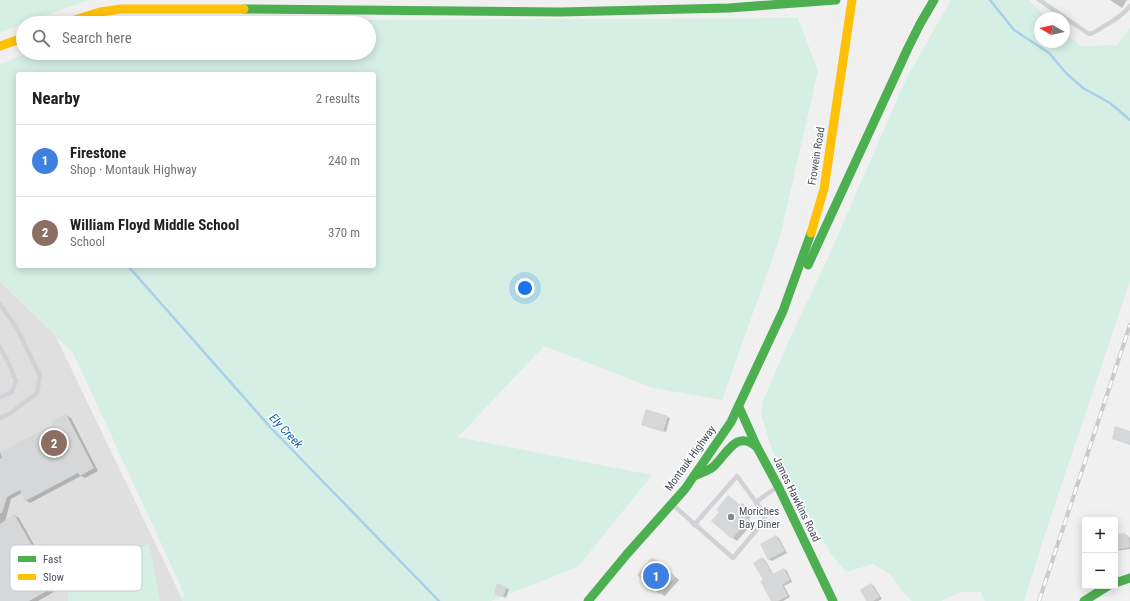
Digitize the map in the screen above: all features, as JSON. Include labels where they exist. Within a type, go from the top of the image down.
[{"type":"main road","points":[[86,16],[112,9],[140,8],[260,7],[560,12],[723,8],[836,0]]},
{"type":"main road","name":"Frowein Road","points":[[783,311],[804,258],[824,189],[852,0]]},
{"type":"main road","points":[[783,311],[813,256],[902,61],[920,24],[934,0]]},
{"type":"main road","points":[[0,46],[16,40]]},
{"type":"main road","name":"Montauk Highway","points":[[588,601],[627,554],[685,489],[731,422],[783,311]]},
{"type":"main road","name":"James Hawkins Road","points":[[739,407],[757,447],[778,486],[833,601]]},
{"type":"main road","points":[[694,476],[713,467],[723,453],[740,442],[748,442],[757,447]]},
{"type":"main road","points":[[1118,582],[1130,578]]},
{"type":"main road","points":[[1084,601],[1103,589]]},
{"type":"lane","points":[[1039,0],[1089,34],[1093,33],[1124,13],[1130,6]]},
{"type":"lane","points":[[0,304],[18,330],[40,376],[37,393],[9,414],[0,418]]},
{"type":"lane","points":[[0,347],[16,381],[11,393],[0,397]]},
{"type":"lane","points":[[672,504],[694,524],[733,558],[764,521],[765,516],[737,476],[694,524]]},
{"type":"lane","points":[[756,502],[778,486]]},
{"type":"shaded area","points":[[0,243],[16,265],[16,268],[18,268],[31,285],[183,601],[0,601]]},
{"type":"green space","points":[[0,0],[89,0],[44,16],[16,16],[16,26],[0,32]]},
{"type":"green space","points":[[951,0],[1029,0],[1041,12],[1034,12],[1034,48],[1070,48],[1070,37],[1081,46],[1117,45],[1130,28],[1130,281],[1024,601],[985,601],[981,592],[961,592],[941,601],[912,601],[903,592],[890,574],[873,564],[846,572],[831,554],[772,450],[761,414],[763,401],[789,340],[827,260],[906,79]]},
{"type":"green space","points":[[798,18],[818,71],[780,237],[722,400],[653,388],[544,346],[458,437],[652,475],[578,567],[491,601],[182,601],[184,593],[73,353],[0,282],[0,64],[16,58],[16,60],[376,60],[376,20]]},
{"type":"green space","points":[[149,544],[160,601],[68,601],[68,591],[142,591],[142,547]]},
{"type":"building","points":[[646,409],[668,416],[663,432],[641,425]]},
{"type":"building","points":[[66,414],[94,468],[80,476],[78,473],[25,501],[20,490],[7,497],[2,513],[0,513],[0,459],[2,458],[0,452],[52,425],[52,421]]},
{"type":"building","points":[[1115,426],[1130,431],[1130,445],[1112,439]]},
{"type":"building","name":"Moriches Bay Diner","points":[[728,495],[740,505],[742,503],[750,509],[745,516],[749,519],[732,539],[711,521],[719,512],[716,510]]},
{"type":"building","points":[[14,514],[32,545],[10,545],[10,591],[47,591],[29,601],[0,601],[0,524]]},
{"type":"building","points":[[1125,533],[1126,536],[1128,535],[1130,547],[1118,549],[1118,534]]},
{"type":"building","points":[[776,535],[785,551],[768,560],[760,544]]},
{"type":"building","points":[[652,557],[675,577],[660,595],[637,575]]},
{"type":"building","points":[[762,557],[773,574],[784,568],[790,580],[782,585],[788,596],[778,601],[771,601],[760,581],[763,580],[753,563]]},
{"type":"building","points":[[497,583],[507,587],[503,597],[494,594]]},
{"type":"building","points":[[871,583],[880,597],[873,601],[866,601],[860,590]]},
{"type":"waterway","points":[[990,0],[1014,30],[1049,53],[1066,73],[1083,88],[1110,103],[1130,120]]},
{"type":"waterway","name":"Ely Creek","points":[[130,268],[271,428],[439,601]]},
{"type":"railway","points":[[1039,601],[1130,325]]},
{"type":"traffic: fast","points":[[244,9],[560,12],[729,8],[836,0]]},
{"type":"traffic: fast","points":[[808,265],[908,48],[934,0]]},
{"type":"traffic: fast","points":[[588,601],[627,554],[685,489],[731,422],[783,311],[811,233]]},
{"type":"traffic: fast","points":[[739,407],[757,447],[778,486],[833,601]]},
{"type":"traffic: fast","points":[[694,476],[712,468],[732,445],[738,442],[750,442],[757,447]]},
{"type":"traffic: fast","points":[[1118,582],[1130,578]]},
{"type":"traffic: fast","points":[[1084,601],[1103,589]]},
{"type":"traffic: slow","points":[[811,233],[824,189],[852,0]]},
{"type":"traffic: slow","points":[[87,16],[100,12],[121,9],[244,9]]},
{"type":"traffic: slow","points":[[0,46],[16,40]]},
{"type":"place","name":"William Floyd Middle School","points":[[54,443]]},
{"type":"place","name":"Moriches Bay Diner","points":[[731,517]]},
{"type":"place","name":"Firestone","points":[[656,576]]}]
